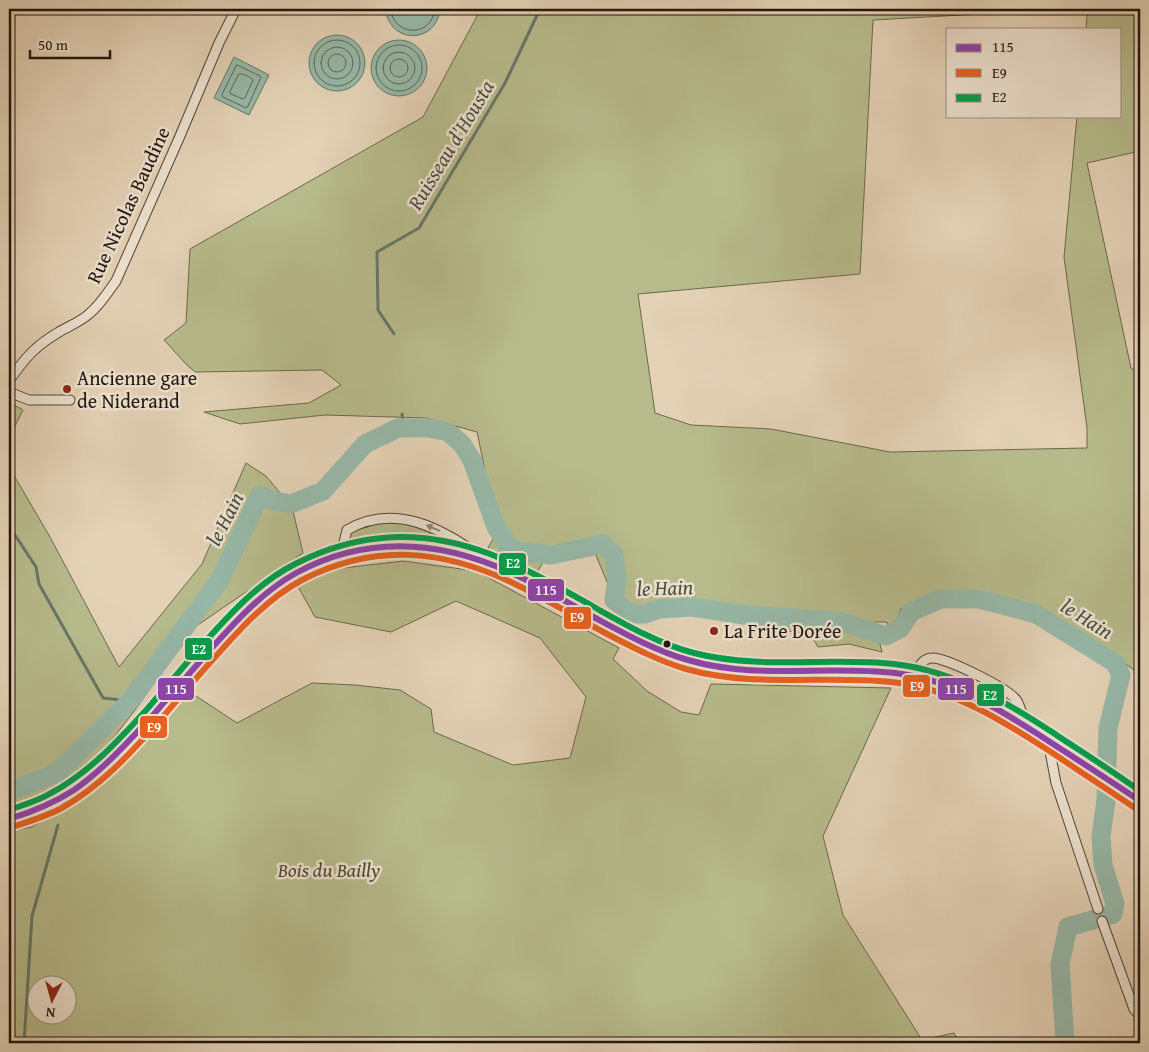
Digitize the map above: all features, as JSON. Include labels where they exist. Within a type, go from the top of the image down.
[{"type":"main road","points":[[9,819],[50,805],[81,786],[109,762],[224,633],[245,612],[277,586],[296,573],[323,560],[346,552],[386,545],[408,545],[446,550],[489,563],[644,643],[693,662],[745,671],[893,673],[940,682],[964,691],[995,707],[1140,801]]},
{"type":"street","name":"Rue Nicolas Baudine","points":[[9,382],[19,366],[34,349],[90,313],[116,281],[219,43],[236,9]]},
{"type":"street","points":[[9,392],[29,400],[70,400]]},
{"type":"street","points":[[346,552],[344,542],[347,530],[357,524],[370,520],[402,518],[437,530],[453,538],[489,563]]},
{"type":"street","points":[[913,676],[923,661],[932,658],[964,668],[1005,690],[1016,699],[1026,726]]},
{"type":"street","points":[[1048,740],[1056,783],[1098,909]]},
{"type":"street","points":[[1102,921],[1134,1009],[1140,1016]]},
{"type":"green space","points":[[479,9],[1070,9],[873,20],[860,274],[638,294],[655,413],[691,425],[771,429],[890,452],[1087,448],[1087,428],[1064,257],[1077,118],[1122,118],[1122,28],[1086,28],[1087,15],[1107,9],[1140,9],[1140,151],[1087,163],[1131,368],[1140,374],[1140,674],[1064,623],[949,592],[901,609],[890,638],[887,622],[874,622],[882,652],[849,644],[818,647],[811,635],[744,623],[701,612],[675,612],[644,620],[615,601],[595,553],[544,561],[534,577],[502,559],[488,548],[495,535],[486,519],[492,504],[477,432],[426,418],[325,415],[240,424],[204,412],[309,403],[341,385],[322,370],[195,372],[186,364],[164,340],[186,323],[190,249],[423,117]]},
{"type":"green space","points":[[9,402],[23,410],[9,438]]},
{"type":"green space","points":[[246,463],[266,476],[292,507],[303,553],[192,629],[138,706],[98,758],[44,794],[9,809],[9,467],[50,537],[119,667],[202,564]]},
{"type":"green space","points":[[385,522],[403,523],[430,532],[430,538],[412,535],[379,536],[348,541],[348,535],[363,526]]},
{"type":"green space","name":"Bois du Bailly","points":[[403,561],[476,571],[619,648],[613,659],[647,691],[681,712],[699,715],[711,684],[891,688],[823,836],[843,915],[922,1040],[954,1033],[960,1043],[9,1043],[9,831],[32,827],[117,772],[190,692],[237,723],[312,683],[400,690],[431,709],[434,732],[513,765],[570,758],[586,697],[540,638],[456,601],[391,632],[315,617],[296,583],[343,568]]},
{"type":"water","points":[[385,9],[440,9],[437,20],[431,29],[423,34],[414,36],[404,34],[396,29],[389,21]]},
{"type":"water","points":[[337,35],[348,37],[357,43],[363,52],[365,63],[363,74],[357,83],[348,89],[337,91],[326,89],[317,83],[311,74],[309,63],[311,52],[317,43],[326,37]]},
{"type":"water","points":[[399,40],[414,45],[422,53],[427,68],[422,83],[414,91],[399,96],[384,91],[376,83],[371,68],[376,53],[384,45]]},
{"type":"water","points":[[234,57],[269,75],[249,115],[214,98]]},
{"type":"waterway","name":"Ruisseau d'Housta","points":[[394,334],[378,310],[377,252],[419,228],[505,83],[540,9]]},
{"type":"waterway","name":"Ruisseau d'Housta","points":[[402,414],[403,428]]},
{"type":"waterway","name":"le Hain","points":[[9,792],[58,772],[130,701],[220,580],[260,495],[275,501],[291,504],[323,491],[365,444],[398,428],[429,428],[448,432],[462,444],[472,460],[496,527],[511,550],[551,555],[603,544],[614,555],[617,578],[614,600],[631,614],[645,614],[659,609],[692,607],[744,615],[839,621],[886,636],[901,628],[911,612],[941,599],[979,599],[1036,614],[1115,663],[1121,675],[1108,728],[1106,800],[1101,836],[1103,865],[1115,904],[1113,914],[1068,927],[1060,964],[1065,1043]]},
{"type":"waterway","points":[[9,526],[36,567],[39,584],[103,698],[130,701]]},
{"type":"waterway","points":[[24,1043],[32,916],[58,825]]},
{"type":"transit line","name":"E2","points":[[9,810],[46,796],[91,766],[115,744],[224,621],[269,580],[282,571],[319,553],[343,545],[392,537],[440,540],[490,554],[543,579],[618,621],[668,645],[694,653],[744,661],[894,664],[940,674],[962,682],[1005,703],[1045,727],[1140,791]]},
{"type":"transit line","name":"115","points":[[9,819],[59,799],[96,773],[145,724],[239,619],[272,589],[296,573],[323,560],[377,547],[405,546],[432,548],[487,563],[533,583],[637,640],[688,660],[714,666],[765,671],[843,670],[895,673],[941,683],[1004,713],[1140,801]]},
{"type":"transit line","name":"E9","points":[[12,827],[60,809],[102,780],[161,719],[245,624],[290,587],[329,568],[355,560],[408,555],[434,557],[487,572],[525,589],[637,649],[686,669],[711,675],[762,680],[865,680],[891,682],[937,692],[980,709],[1040,745],[1135,808]]},
{"type":"place","name":"Ancienne gare de Niderand","points":[[67,389]]},
{"type":"place","name":"La Frite Dorée","points":[[714,631]]}]
